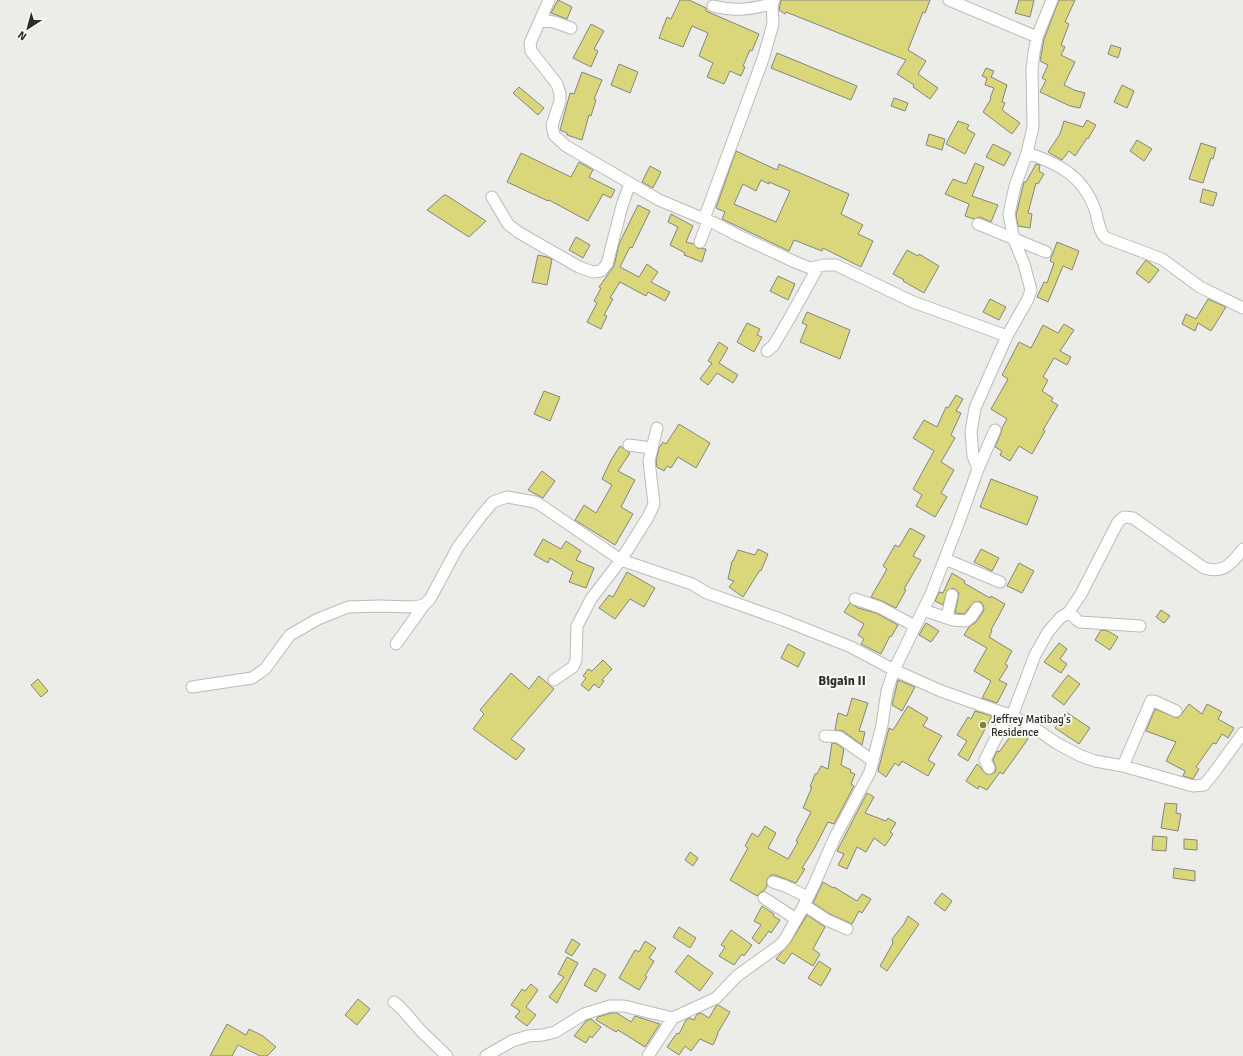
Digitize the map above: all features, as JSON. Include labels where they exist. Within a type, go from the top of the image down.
[{"type":"street","points":[[549,0],[530,43],[531,51],[557,84],[560,100],[552,125],[554,135],[566,146],[659,200],[706,220],[795,262],[810,268],[825,265],[836,265],[914,302],[1007,336]]},
{"type":"street","points":[[949,0],[1037,37]]},
{"type":"street","points":[[978,469],[973,456],[971,432],[975,408],[1007,336],[1028,299],[1031,290],[1024,264],[1014,240],[1010,214],[1015,186],[1027,153],[1033,127],[1034,105],[1032,70],[1037,37],[1052,0]]},
{"type":"street","points":[[700,242],[706,220],[763,60],[773,24],[773,2],[748,9],[734,10],[713,6]]},
{"type":"street","points":[[541,20],[554,22],[571,28]]},
{"type":"street","points":[[1027,153],[1059,166],[1073,177],[1086,192],[1094,206],[1103,234],[1106,238],[1162,259],[1205,290],[1243,308]]},
{"type":"street","points":[[492,197],[508,224],[518,232],[579,267],[593,272],[601,271],[607,264],[622,206],[630,183]]},
{"type":"street","points":[[978,224],[1046,252]]},
{"type":"street","points":[[767,351],[773,346],[818,267]]},
{"type":"street","points":[[554,680],[573,667],[576,660],[578,626],[591,599],[621,560],[648,517],[654,504],[649,461],[657,428]]},
{"type":"street","points":[[648,1056],[673,1018],[716,998],[737,976],[780,945],[785,939],[806,901],[835,837],[870,772],[882,725],[887,691],[894,670],[923,610],[978,469],[995,430]]},
{"type":"street","points":[[629,444],[651,448]]},
{"type":"street","points":[[396,644],[430,599],[458,547],[481,516],[493,502],[507,497],[539,504],[621,560],[692,584],[707,593],[851,647],[894,670],[941,691],[1010,715],[1033,727],[1058,744],[1081,756],[1095,761],[1122,766],[1193,786],[1204,785],[1243,733]]},
{"type":"street","points":[[989,768],[985,760],[1010,715],[1035,655],[1048,632],[1060,618],[1069,612],[1081,594],[1118,522],[1124,517],[1133,518],[1204,568],[1212,570],[1220,570],[1233,562],[1243,549]]},
{"type":"street","points":[[944,559],[1000,582]]},
{"type":"street","points":[[946,617],[952,595]]},
{"type":"street","points":[[855,599],[879,607],[915,626]]},
{"type":"street","points":[[192,687],[252,678],[265,668],[290,635],[318,619],[348,607],[414,607],[424,605]]},
{"type":"street","points":[[923,610],[954,620],[966,621],[978,608]]},
{"type":"street","points":[[1069,612],[1080,622],[1140,626]]},
{"type":"street","points":[[1122,766],[1150,701],[1154,701],[1176,711]]},
{"type":"street","points":[[825,736],[839,737],[873,761]]},
{"type":"street","points":[[773,882],[786,886],[806,901],[827,920],[847,929]]},
{"type":"street","points":[[764,898],[796,919]]},
{"type":"street","points":[[394,1002],[447,1056]]},
{"type":"street","points":[[486,1056],[512,1041],[528,1036],[543,1035],[555,1032],[584,1014],[610,1006],[624,1006],[673,1018]]},
{"type":"building","points":[[558,0],[572,7],[567,19],[551,13]]},
{"type":"building","points":[[680,0],[689,0],[706,8],[706,11],[759,34],[752,51],[750,50],[743,66],[745,67],[741,76],[730,71],[724,84],[707,77],[713,63],[699,56],[708,33],[692,26],[683,47],[659,38],[667,17],[671,19]]},
{"type":"building","points":[[781,0],[930,0],[925,13],[923,12],[908,50],[926,61],[918,74],[938,88],[930,99],[913,87],[914,85],[897,74],[906,60],[786,12],[785,14],[779,10]]},
{"type":"building","points":[[1019,0],[1034,0],[1030,17],[1015,13]]},
{"type":"building","points":[[1059,0],[1075,0],[1065,22],[1069,24],[1061,45],[1065,47],[1061,55],[1075,62],[1064,85],[1085,93],[1080,108],[1070,106],[1040,92],[1046,80],[1042,78],[1048,65],[1040,61],[1044,39]]},
{"type":"building","points":[[591,24],[604,31],[594,49],[598,51],[591,67],[573,58]]},
{"type":"building","points":[[1111,45],[1121,48],[1118,58],[1108,54]]},
{"type":"building","points":[[777,53],[857,86],[851,100],[771,68]]},
{"type":"building","points":[[619,64],[638,72],[630,93],[611,85]]},
{"type":"building","points":[[986,68],[994,71],[991,77],[1007,85],[1002,102],[1005,103],[1002,110],[1020,123],[1012,134],[983,112],[991,99],[990,98],[994,88],[985,85],[987,78],[982,76]]},
{"type":"building","points":[[582,72],[602,80],[594,99],[596,100],[591,116],[589,115],[582,140],[567,135],[567,133],[560,130],[570,93],[574,94]]},
{"type":"building","points":[[1122,85],[1134,91],[1127,108],[1114,102]]},
{"type":"building","points":[[519,87],[544,108],[538,115],[513,93]]},
{"type":"building","points":[[894,98],[908,103],[905,111],[891,106]]},
{"type":"building","points":[[1087,120],[1096,125],[1088,139],[1087,138],[1075,156],[1069,151],[1062,160],[1048,152],[1060,134],[1064,121],[1083,127]]},
{"type":"building","points":[[958,121],[969,125],[967,129],[975,134],[965,154],[946,144]]},
{"type":"building","points":[[929,134],[945,139],[942,150],[926,145]]},
{"type":"building","points":[[1137,140],[1152,149],[1144,161],[1130,151]]},
{"type":"building","points":[[1201,143],[1216,148],[1213,159],[1211,158],[1203,183],[1189,179]]},
{"type":"building","points":[[993,144],[1011,153],[1004,166],[986,157]]},
{"type":"building","points":[[736,151],[777,170],[779,164],[849,194],[841,214],[863,225],[858,234],[873,241],[861,267],[823,248],[822,251],[794,240],[789,251],[722,219],[725,212],[716,208]],"holes":[[[761,180],[769,184],[769,182],[790,191],[776,222],[734,204],[743,184],[756,191]]]},
{"type":"building","points":[[521,153],[571,177],[579,162],[593,170],[589,177],[615,190],[611,198],[603,194],[588,221],[549,200],[548,201],[507,182]]},
{"type":"building","points":[[975,163],[984,167],[972,196],[998,205],[991,222],[980,217],[974,219],[965,216],[969,204],[945,194],[953,179],[966,184]]},
{"type":"building","points":[[1036,164],[1040,165],[1039,171],[1044,174],[1038,184],[1036,183],[1028,213],[1032,214],[1030,228],[1018,226],[1016,215],[1024,182],[1026,182]]},
{"type":"building","points":[[650,166],[661,172],[653,188],[642,182]]},
{"type":"building","points":[[1203,189],[1217,193],[1213,206],[1200,202]]},
{"type":"building","points":[[444,195],[486,221],[469,237],[427,210]]},
{"type":"building","points":[[638,205],[650,211],[632,248],[630,247],[620,267],[639,277],[647,264],[658,272],[651,282],[670,292],[665,301],[648,292],[646,296],[620,282],[610,298],[613,299],[604,315],[607,316],[601,329],[587,322],[597,303],[594,301],[601,288],[599,287],[614,266],[619,244]]},
{"type":"building","points":[[671,214],[693,226],[686,242],[694,244],[697,248],[706,249],[702,262],[684,255],[685,253],[670,245],[678,227],[668,222]]},
{"type":"building","points":[[576,237],[590,245],[583,258],[569,250]]},
{"type":"building","points":[[1057,242],[1079,251],[1072,270],[1063,266],[1048,302],[1037,297],[1044,282],[1047,283],[1054,263],[1050,261]]},
{"type":"building","points":[[907,250],[918,256],[919,254],[939,266],[924,293],[893,274]]},
{"type":"building","points":[[538,255],[552,259],[547,285],[532,282]]},
{"type":"building","points":[[1146,260],[1159,270],[1149,283],[1136,273]]},
{"type":"building","points":[[778,276],[795,284],[788,300],[770,291]]},
{"type":"building","points":[[990,299],[1006,307],[999,320],[983,312]]},
{"type":"building","points":[[1208,299],[1226,307],[1211,331],[1198,323],[1195,331],[1182,324],[1186,314],[1196,319]]},
{"type":"building","points":[[807,312],[850,330],[840,359],[800,342],[807,325],[802,323]]},
{"type":"building","points":[[747,323],[760,329],[757,335],[762,337],[754,352],[737,342]]},
{"type":"building","points":[[1064,324],[1074,330],[1060,351],[1071,357],[1067,365],[1054,358],[1043,377],[1048,380],[1042,391],[1053,398],[1051,401],[1058,405],[1043,430],[1045,431],[1032,454],[1019,446],[1010,461],[1000,455],[1002,451],[995,447],[1007,419],[991,409],[1008,379],[1002,375],[1019,342],[1031,348],[1043,325],[1058,333]]},
{"type":"building","points":[[719,342],[728,348],[719,363],[738,375],[733,383],[717,373],[708,385],[700,379],[712,363],[708,361]]},
{"type":"building","points":[[544,391],[560,397],[550,421],[534,414]]},
{"type":"building","points":[[956,395],[963,399],[956,411],[961,413],[951,435],[955,438],[941,462],[954,470],[941,493],[947,497],[935,517],[916,506],[922,495],[913,489],[934,451],[913,438],[924,420],[937,427],[946,407],[948,408]]},
{"type":"building","points":[[679,424],[710,443],[696,468],[678,457],[671,468],[667,466],[664,471],[657,467],[656,461],[659,448],[663,442],[666,444]]},
{"type":"building","points":[[620,446],[630,453],[618,471],[635,480],[621,507],[633,514],[615,545],[575,520],[584,505],[596,513],[612,485],[602,479]]},
{"type":"building","points":[[542,471],[555,481],[543,498],[528,490]]},
{"type":"building","points":[[991,479],[1038,497],[1027,525],[980,507]]},
{"type":"building","points":[[910,528],[925,536],[913,556],[921,560],[904,589],[906,590],[896,608],[871,597],[887,569],[883,566],[895,545],[899,547]]},
{"type":"building","points":[[543,539],[561,549],[566,541],[581,551],[576,560],[594,568],[586,588],[569,582],[573,572],[550,558],[548,563],[534,555]]},
{"type":"building","points":[[758,549],[768,554],[761,571],[760,570],[743,597],[729,587],[734,581],[728,579],[732,561],[738,550],[755,555]]},
{"type":"building","points":[[981,549],[999,558],[992,571],[974,562]]},
{"type":"building","points":[[1019,563],[1034,571],[1022,593],[1007,586]]},
{"type":"building","points":[[627,572],[655,588],[644,607],[630,599],[615,619],[599,608],[609,595],[613,597]]},
{"type":"building","points":[[952,573],[965,581],[964,583],[990,598],[991,596],[1005,604],[991,630],[992,631],[989,637],[1012,651],[1005,664],[1008,666],[999,680],[1007,684],[997,703],[982,698],[991,681],[974,671],[987,648],[964,635],[969,627],[976,622],[983,612],[983,605],[981,602],[974,602],[964,614],[955,613],[959,593],[953,588],[947,591],[943,605],[935,601],[939,592],[943,593]]},
{"type":"building","points":[[850,603],[858,608],[876,613],[898,625],[891,637],[890,636],[881,654],[861,644],[864,639],[858,635],[864,624],[844,612]]},
{"type":"building","points":[[1161,610],[1170,616],[1164,623],[1156,617]]},
{"type":"building","points":[[926,623],[939,631],[931,642],[919,635]]},
{"type":"building","points":[[1101,630],[1108,631],[1118,637],[1110,650],[1095,640]]},
{"type":"building","points":[[1059,643],[1067,649],[1060,659],[1067,664],[1061,673],[1044,662]]},
{"type":"building","points":[[788,644],[805,653],[798,667],[781,658]]},
{"type":"building","points":[[603,660],[612,669],[602,680],[604,681],[599,688],[594,684],[589,691],[581,685],[586,678],[583,676],[588,669],[592,671]]},
{"type":"building","points":[[511,673],[529,689],[539,676],[554,689],[511,739],[525,749],[516,760],[473,729],[484,714],[480,710]]},
{"type":"building","points":[[1068,675],[1080,684],[1064,705],[1052,696]]},
{"type":"building","points":[[38,679],[48,691],[41,697],[31,685]]},
{"type":"building","points":[[898,680],[915,687],[902,711],[892,705]]},
{"type":"building","points":[[852,698],[868,703],[859,731],[865,732],[862,745],[843,731],[835,730],[838,713],[847,716]]},
{"type":"building","points":[[1189,704],[1202,714],[1207,704],[1222,712],[1218,719],[1234,728],[1228,738],[1222,734],[1216,744],[1213,743],[1196,767],[1199,769],[1193,779],[1183,776],[1185,771],[1166,761],[1176,742],[1146,731],[1155,709],[1177,718]]},
{"type":"building","points":[[908,706],[928,718],[923,726],[942,736],[928,760],[935,764],[928,776],[902,761],[899,766],[895,763],[886,777],[878,771],[889,728],[893,730]]},
{"type":"building","points":[[975,711],[992,716],[968,761],[958,755],[967,741],[957,735],[968,717],[971,719]]},
{"type":"building","points":[[1066,712],[1090,728],[1079,744],[1055,728]]},
{"type":"building","points":[[1015,730],[1028,739],[1003,774],[1000,772],[987,790],[979,786],[978,789],[966,781],[977,764],[986,774],[992,774],[995,772],[996,768],[993,760],[997,751],[999,752]]},
{"type":"building","points":[[832,743],[837,744],[844,749],[841,765],[851,770],[850,772],[855,774],[851,784],[854,786],[834,824],[828,822],[802,868],[805,869],[796,883],[775,875],[771,875],[767,879],[767,886],[764,891],[757,896],[730,880],[748,848],[745,846],[752,833],[758,837],[765,826],[776,833],[768,848],[788,859],[798,842],[796,841],[811,812],[803,808],[812,787],[810,787],[815,774],[817,774],[821,766],[828,769]]},
{"type":"building","points":[[867,793],[874,797],[865,813],[886,821],[888,818],[896,823],[890,832],[893,834],[885,846],[874,838],[866,852],[857,847],[847,869],[838,865],[844,854],[837,851]]},
{"type":"building","points":[[1165,803],[1177,804],[1176,813],[1181,814],[1178,831],[1161,828]]},
{"type":"building","points":[[1153,836],[1167,837],[1166,851],[1152,850]]},
{"type":"building","points":[[1184,839],[1197,840],[1197,850],[1184,849]]},
{"type":"building","points":[[690,852],[698,858],[693,866],[685,860]]},
{"type":"building","points":[[1174,868],[1195,871],[1195,881],[1173,878]]},
{"type":"building","points":[[823,882],[857,901],[862,894],[871,899],[862,913],[859,911],[852,924],[830,914],[813,903]]},
{"type":"building","points":[[942,893],[952,901],[945,911],[934,903]]},
{"type":"building","points":[[762,906],[780,920],[771,933],[769,931],[759,944],[752,938],[761,925],[754,921]]},
{"type":"building","points":[[807,915],[825,927],[813,949],[820,954],[813,966],[792,953],[784,964],[776,959],[790,943]]},
{"type":"building","points":[[908,916],[919,924],[887,971],[880,966],[893,943],[892,939],[904,924]]},
{"type":"building","points":[[679,927],[696,938],[690,948],[673,937]]},
{"type":"building","points":[[731,930],[752,945],[744,956],[742,954],[734,965],[719,956],[725,947],[721,945]]},
{"type":"building","points":[[572,939],[580,944],[572,956],[565,952]]},
{"type":"building","points":[[645,941],[656,948],[649,958],[654,961],[639,990],[619,978],[635,950],[639,952]]},
{"type":"building","points":[[688,955],[713,973],[700,991],[675,972]]},
{"type":"building","points":[[567,957],[578,963],[557,1003],[549,997],[564,977],[558,974]]},
{"type":"building","points":[[819,961],[831,969],[821,986],[808,978]]},
{"type":"building","points":[[594,968],[606,975],[596,992],[584,985]]},
{"type":"building","points":[[531,984],[538,990],[526,1007],[536,1015],[527,1026],[515,1017],[520,1011],[511,1005],[522,989],[525,991]]},
{"type":"building","points":[[358,999],[370,1009],[357,1025],[345,1015]]},
{"type":"building","points":[[718,1005],[730,1012],[717,1034],[713,1045],[700,1039],[691,1051],[685,1046],[679,1055],[667,1047],[677,1033],[679,1034],[686,1020],[690,1018],[694,1020],[697,1014],[701,1013],[709,1018]]},
{"type":"building","points":[[611,1013],[617,1013],[631,1022],[635,1016],[660,1024],[645,1047],[618,1030],[616,1032],[596,1020],[598,1017]]},
{"type":"building","points":[[591,1019],[601,1027],[592,1038],[590,1036],[586,1043],[574,1036],[586,1021]]},
{"type":"building","points":[[227,1024],[246,1035],[249,1029],[263,1036],[276,1047],[267,1056],[260,1056],[238,1045],[232,1056],[210,1056]]},
{"type":"place","name":"Jeffrey Matibag's Residence","points":[[983,725]]},
{"type":"district","name":"Bigain II","points":[[842,681]]}]
